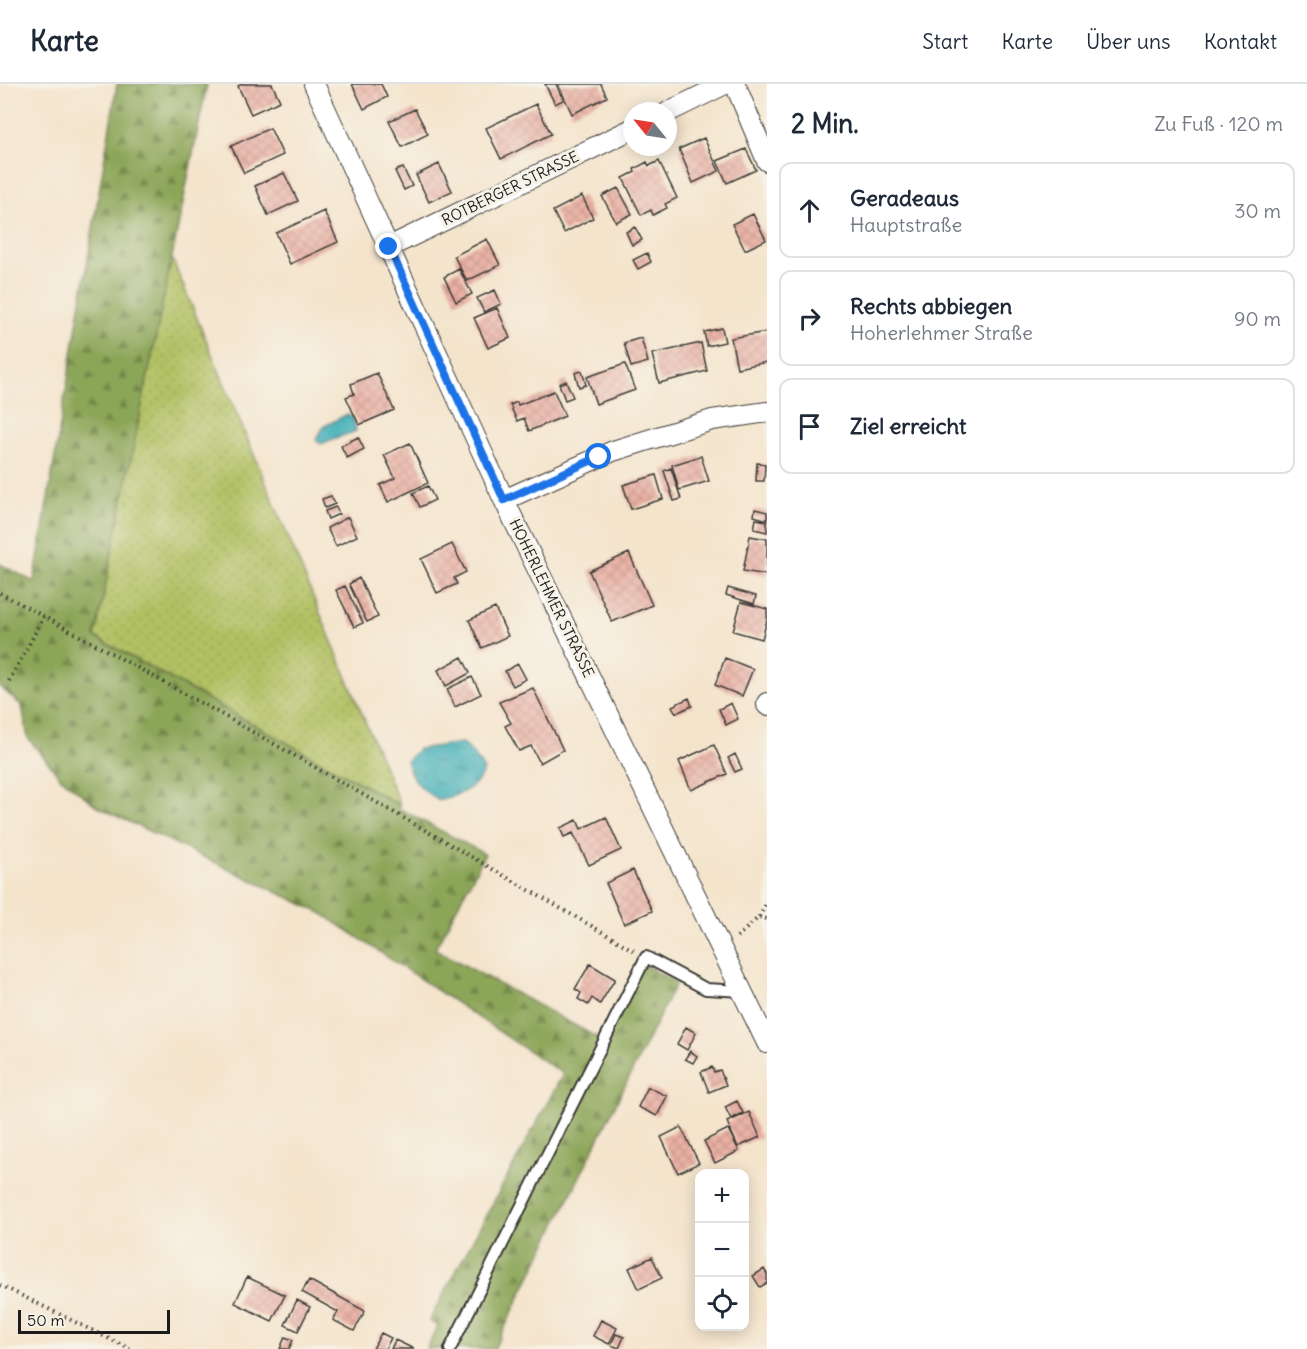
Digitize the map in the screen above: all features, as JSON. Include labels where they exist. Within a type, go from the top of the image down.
[{"type":"street","name":"HOHERLEHMER STRASSE","points":[[314,84],[504,500],[767,1043]]},
{"type":"street","points":[[677,108],[725,84]]},
{"type":"street","points":[[735,84],[767,161]]},
{"type":"street","name":"ROTBERGER STRASSE","points":[[389,247],[623,133]]},
{"type":"street","points":[[504,500],[613,451],[712,420],[767,412]]},
{"type":"lane","points":[[450,1349],[646,957],[706,989],[743,991]]},
{"type":"path","points":[[0,593],[388,808],[646,957]]},
{"type":"path","points":[[9,681],[44,617]]},
{"type":"path","points":[[723,950],[759,917],[767,902]]},
{"type":"path","points":[[759,917],[767,919]]},
{"type":"path","points":[[0,1285],[130,1349]]},
{"type":"green space","points":[[117,84],[207,84],[95,637],[399,805],[398,808],[485,854],[435,949],[598,1038],[640,962],[676,983],[494,1349],[426,1349],[438,1326],[429,1321],[563,1074],[321,913],[98,807],[60,777],[28,738],[22,706],[0,687],[0,564],[34,582]]},
{"type":"green space","points":[[171,256],[400,805],[95,637]]},
{"type":"water","points":[[348,414],[353,418],[356,431],[321,444],[316,440],[324,426]]},
{"type":"water","points":[[462,743],[484,770],[472,787],[439,800],[418,784],[410,773],[407,761],[418,749]]},
{"type":"building","points":[[272,84],[280,101],[251,114],[238,86]]},
{"type":"building","points":[[352,84],[381,84],[387,97],[364,109]]},
{"type":"building","points":[[545,84],[556,84],[563,100],[555,104]]},
{"type":"building","points":[[558,84],[601,84],[607,97],[572,114]]},
{"type":"building","points":[[536,104],[551,134],[501,159],[486,128]]},
{"type":"building","points":[[415,109],[428,134],[402,147],[389,121]]},
{"type":"building","points":[[270,128],[283,155],[244,173],[231,146]]},
{"type":"building","points":[[704,138],[719,171],[693,183],[679,149]]},
{"type":"building","points":[[746,149],[756,170],[727,183],[717,161]]},
{"type":"building","points":[[659,161],[677,198],[665,204],[667,208],[653,215],[651,210],[641,215],[623,178],[647,162],[649,166]]},
{"type":"building","points":[[439,164],[452,191],[429,202],[416,175]]},
{"type":"building","points":[[403,168],[412,186],[404,190],[395,171]]},
{"type":"building","points":[[284,173],[298,201],[268,215],[255,186]]},
{"type":"building","points":[[618,188],[632,214],[616,222],[602,196]]},
{"type":"building","points":[[582,196],[593,218],[564,233],[553,211]]},
{"type":"building","points":[[324,211],[338,242],[290,264],[276,233]]},
{"type":"building","points":[[753,214],[766,240],[745,250],[732,224]]},
{"type":"building","points":[[635,227],[642,240],[632,245],[626,232]]},
{"type":"building","points":[[487,239],[500,265],[467,281],[454,256]]},
{"type":"building","points":[[647,253],[651,262],[638,269],[633,260]]},
{"type":"building","points":[[459,269],[472,294],[456,302],[444,277]]},
{"type":"building","points":[[495,290],[501,304],[484,312],[477,298]]},
{"type":"building","points":[[497,308],[510,338],[488,348],[474,318]]},
{"type":"building","points":[[722,328],[725,342],[707,346],[704,332]]},
{"type":"building","points":[[767,332],[767,362],[737,368],[731,338]]},
{"type":"building","points":[[641,338],[648,362],[631,367],[624,343]]},
{"type":"building","points":[[701,343],[707,371],[659,383],[652,354]]},
{"type":"building","points":[[625,364],[635,390],[596,404],[587,377]]},
{"type":"building","points":[[582,371],[586,385],[579,387],[575,373]]},
{"type":"building","points":[[377,373],[394,410],[359,425],[346,397],[354,394],[351,384]]},
{"type":"building","points":[[566,381],[573,397],[565,400],[559,384]]},
{"type":"building","points":[[554,391],[565,416],[529,431],[524,418],[517,421],[510,405],[517,402],[518,405]]},
{"type":"building","points":[[358,437],[364,449],[347,458],[341,446]]},
{"type":"building","points":[[410,443],[428,483],[388,502],[380,485],[395,478],[384,455]]},
{"type":"building","points":[[701,456],[709,481],[679,490],[672,465]]},
{"type":"building","points":[[757,463],[765,464],[764,481],[756,481]]},
{"type":"building","points":[[671,468],[681,499],[674,501],[664,471]]},
{"type":"building","points":[[656,475],[663,499],[631,509],[623,485]]},
{"type":"building","points":[[428,486],[435,500],[420,507],[413,493]]},
{"type":"building","points":[[331,496],[335,504],[325,508],[322,499]]},
{"type":"building","points":[[336,507],[339,514],[328,519],[325,511]]},
{"type":"building","points":[[755,509],[767,512],[767,520],[754,516]]},
{"type":"building","points":[[348,517],[357,536],[336,546],[327,528]]},
{"type":"building","points":[[756,519],[767,521],[767,532],[754,529]]},
{"type":"building","points":[[750,536],[767,539],[767,575],[743,571]]},
{"type":"building","points":[[452,544],[466,572],[454,578],[457,584],[437,593],[421,559]]},
{"type":"building","points":[[629,553],[652,605],[612,622],[589,571]]},
{"type":"building","points":[[359,578],[378,617],[367,622],[349,584]]},
{"type":"building","points":[[345,586],[363,623],[354,627],[336,590]]},
{"type":"building","points":[[728,588],[756,596],[754,604],[726,595]]},
{"type":"building","points":[[741,602],[767,609],[767,620],[762,639],[733,631]]},
{"type":"building","points":[[495,608],[508,636],[482,648],[469,620]]},
{"type":"building","points":[[462,657],[470,673],[446,686],[438,670]]},
{"type":"building","points":[[725,658],[753,669],[742,696],[715,685]]},
{"type":"building","points":[[518,664],[526,679],[513,686],[505,671]]},
{"type":"building","points":[[472,677],[481,694],[455,707],[447,689]]},
{"type":"building","points":[[533,688],[563,750],[540,763],[531,746],[519,751],[505,726],[511,723],[499,702]]},
{"type":"building","points":[[689,698],[692,706],[676,713],[672,706]]},
{"type":"building","points":[[731,703],[738,719],[726,725],[719,709]]},
{"type":"building","points":[[714,745],[727,774],[691,790],[679,761]]},
{"type":"building","points":[[735,754],[742,769],[735,772],[728,758]]},
{"type":"building","points":[[606,817],[621,850],[589,865],[573,833],[564,837],[560,828],[577,820],[581,829]]},
{"type":"building","points":[[633,870],[652,911],[624,924],[606,883]]},
{"type":"building","points":[[590,964],[615,979],[600,1004],[592,998],[588,1005],[578,999],[581,993],[575,989]]},
{"type":"building","points":[[686,1027],[696,1033],[687,1050],[677,1044]]},
{"type":"building","points":[[690,1051],[697,1056],[693,1063],[685,1059]]},
{"type":"building","points":[[712,1067],[714,1072],[720,1070],[726,1085],[709,1092],[701,1072]]},
{"type":"building","points":[[648,1087],[667,1096],[657,1116],[638,1107]]},
{"type":"building","points":[[737,1101],[743,1113],[731,1119],[725,1107]]},
{"type":"building","points":[[749,1112],[760,1137],[738,1147],[727,1122]]},
{"type":"building","points":[[681,1127],[699,1163],[678,1173],[661,1137]]},
{"type":"building","points":[[728,1129],[739,1151],[715,1163],[704,1141]]},
{"type":"building","points":[[652,1257],[662,1278],[639,1289],[629,1268]]},
{"type":"building","points":[[764,1269],[767,1274],[767,1283],[760,1287],[753,1276]]},
{"type":"building","points":[[247,1277],[285,1295],[272,1321],[235,1303]]},
{"type":"building","points":[[309,1280],[365,1311],[354,1331],[333,1320],[338,1312],[302,1292]]},
{"type":"building","points":[[297,1300],[310,1307],[298,1331],[285,1325]]},
{"type":"building","points":[[601,1320],[617,1328],[609,1344],[593,1336]]},
{"type":"building","points":[[381,1333],[391,1338],[385,1349],[373,1349]]},
{"type":"building","points":[[616,1334],[624,1337],[619,1348],[611,1345]]},
{"type":"building","points":[[285,1337],[293,1340],[289,1349],[280,1349]]},
{"type":"building","points":[[395,1340],[414,1349],[391,1349]]},
{"type":"route","points":[[389,247],[504,500],[599,457]]}]
